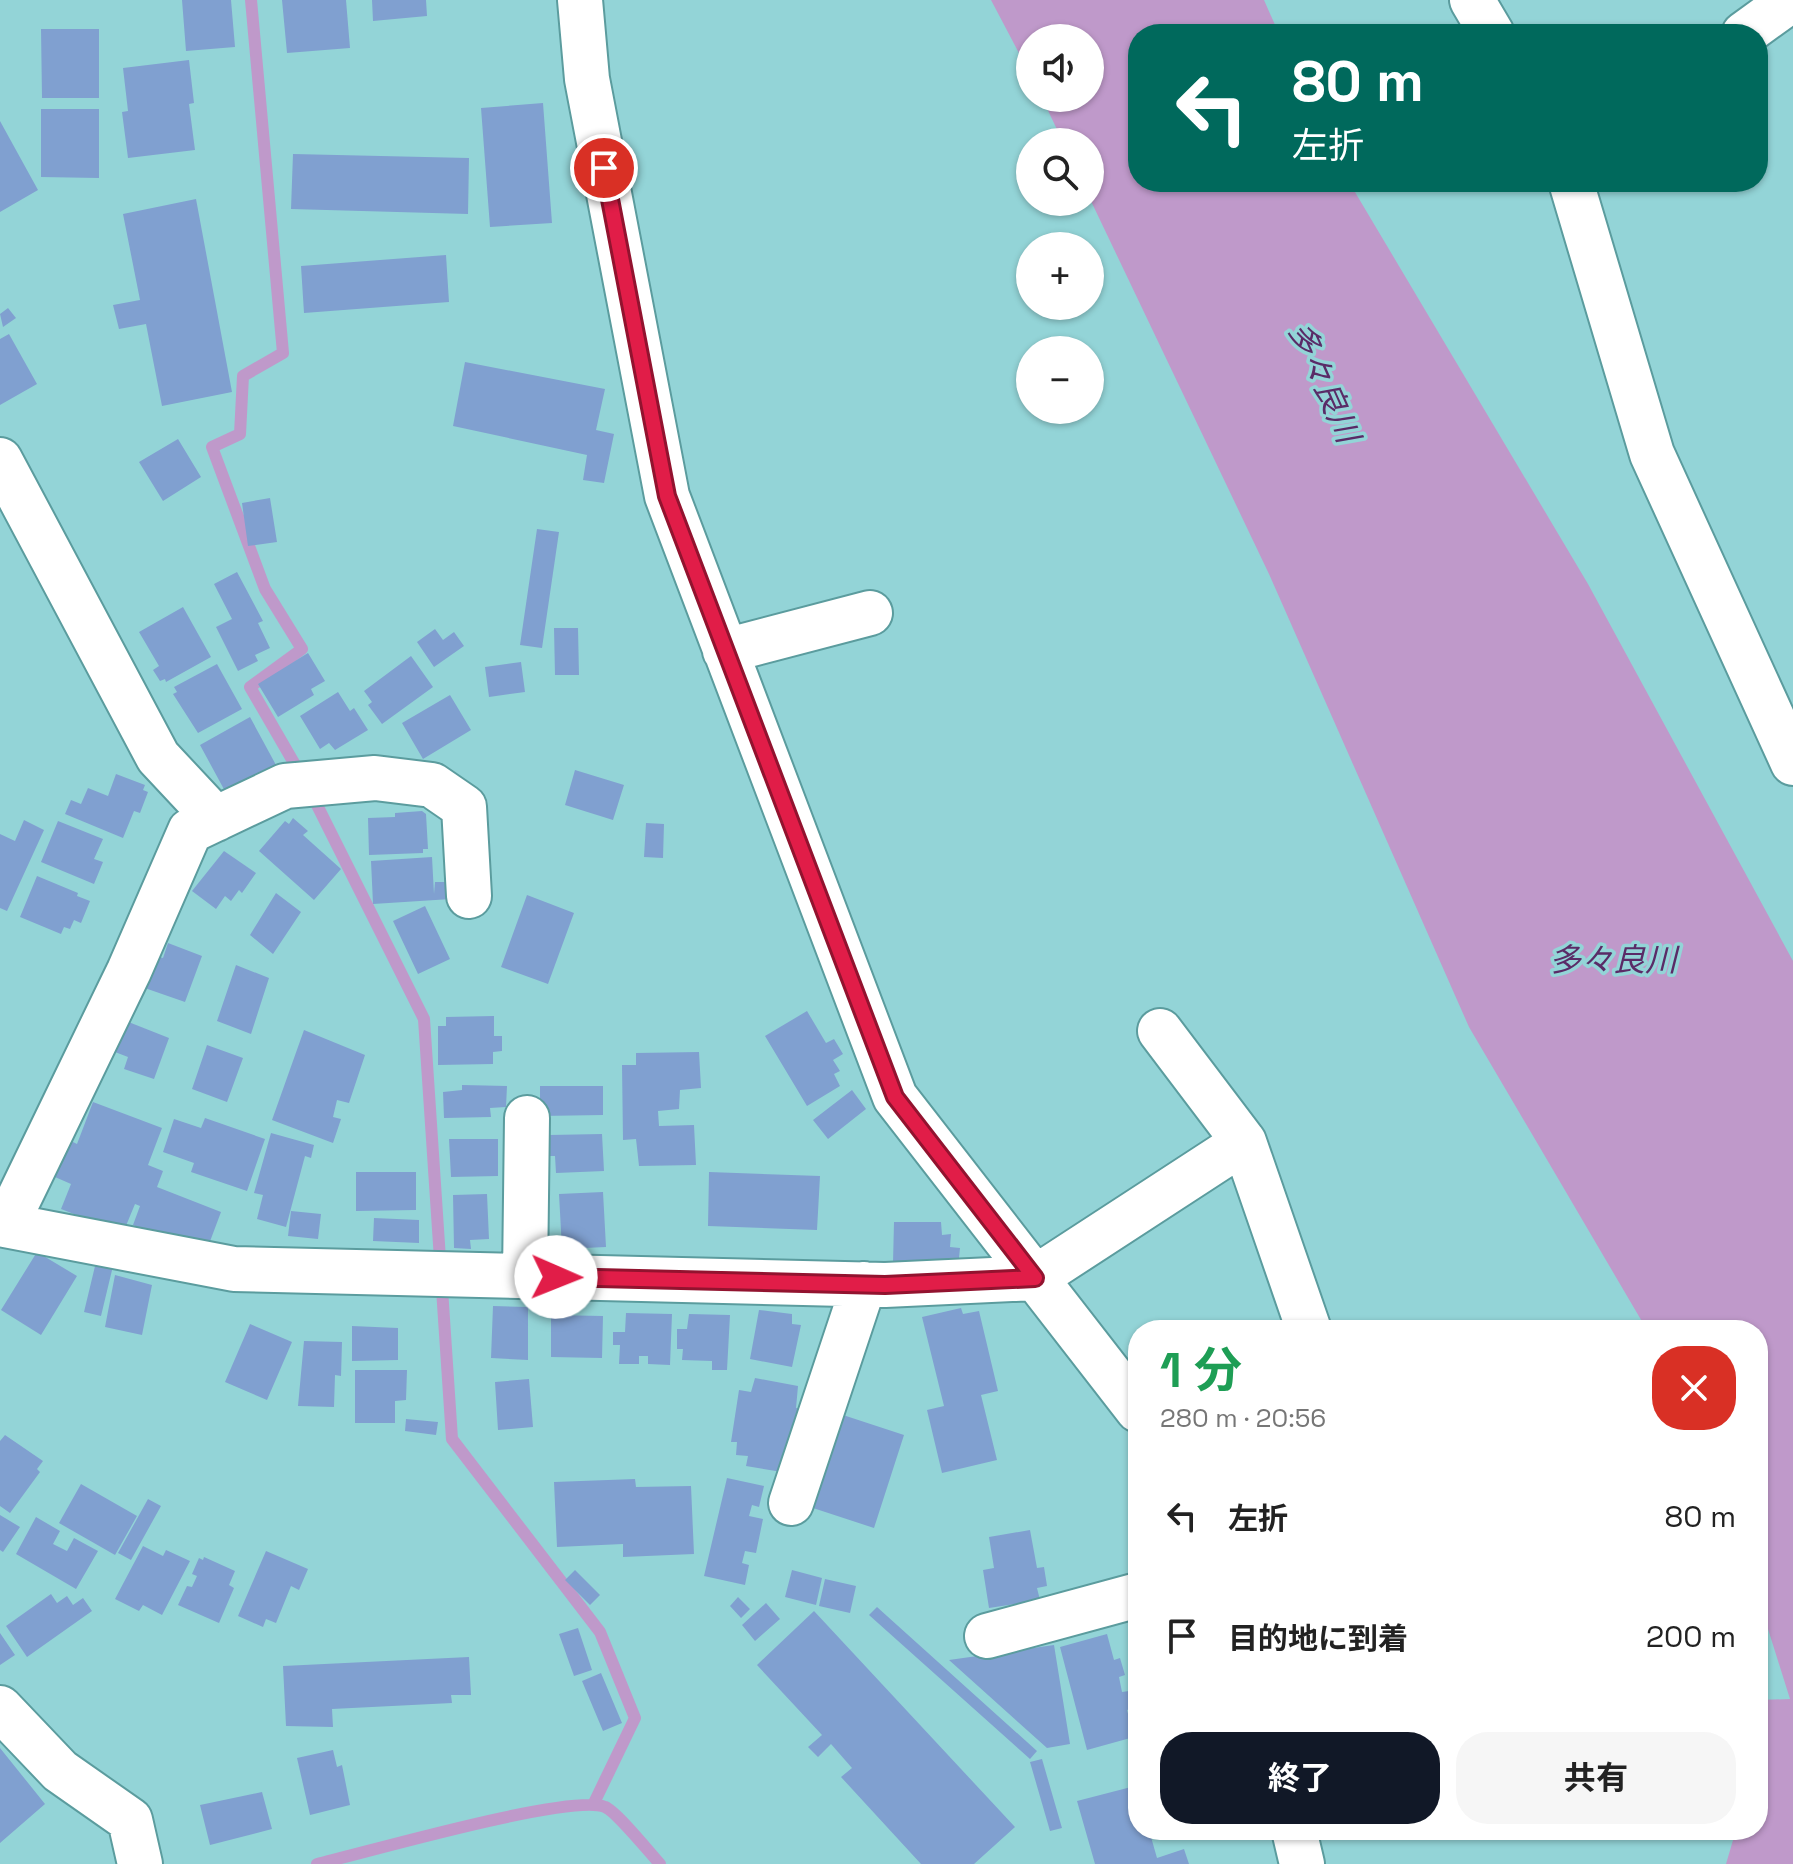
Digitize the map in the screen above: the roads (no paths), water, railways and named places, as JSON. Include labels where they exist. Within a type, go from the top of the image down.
[{"type":"street","points":[[580,0],[587,79],[667,496],[895,1097],[1128,1397]]},
{"type":"street","points":[[1472,0],[1486,24]]},
{"type":"street","points":[[1758,24],[1791,0]]},
{"type":"street","points":[[1574,192],[1652,454],[1793,763]]},
{"type":"street","points":[[0,460],[158,757],[216,819]]},
{"type":"street","points":[[725,651],[870,613]]},
{"type":"street","points":[[469,896],[464,807],[432,785],[375,778],[285,786],[190,831],[129,971],[3,1224],[234,1269],[864,1284],[1035,1278],[1244,1142]]},
{"type":"street","points":[[1160,1031],[1244,1142],[1306,1320]]},
{"type":"street","points":[[525,1276],[527,1118]]},
{"type":"street","points":[[791,1503],[864,1284]]},
{"type":"street","points":[[987,1636],[1128,1598]]},
{"type":"street","points":[[0,1708],[60,1771],[130,1820],[140,1864]]},
{"type":"street","points":[[1296,1840],[1302,1864]]},
{"type":"water","name":"多々良川","points":[[991,0],[1264,0],[1275,24],[1128,24],[1128,192],[1355,192],[1588,584],[1793,961],[1793,1864],[1726,1864],[1733,1840],[1768,1840],[1768,1700],[1790,1699],[1768,1629],[1768,1320],[1641,1320],[1469,1027],[1269,574],[1098,216],[1104,216],[1104,128],[1056,128],[1049,112],[1104,112],[1104,24],[1016,24],[1016,47]]},
{"type":"waterway","points":[[251,0],[283,353],[243,376],[240,434],[212,447],[265,589],[302,649],[250,687],[301,775]]},
{"type":"waterway","points":[[310,791],[424,1019],[452,1439],[600,1632],[635,1718],[593,1805]]},
{"type":"waterway","points":[[317,1864],[511,1816],[585,1805],[610,1810],[660,1864]]}]
